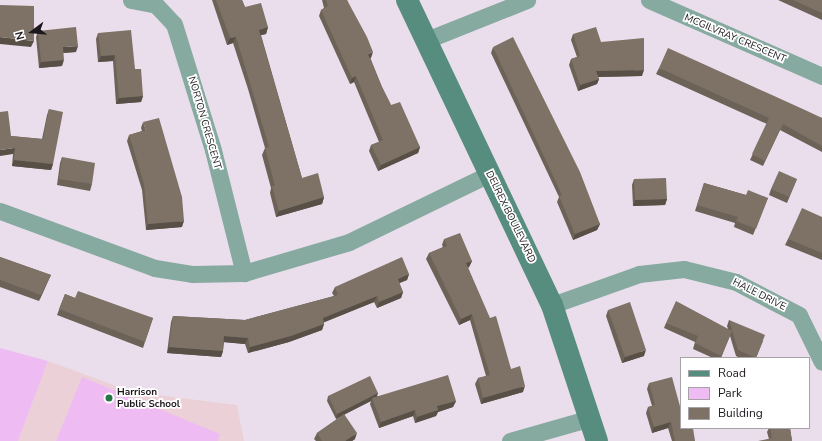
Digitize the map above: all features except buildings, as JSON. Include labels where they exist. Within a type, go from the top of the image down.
[{"type":"street","name":"NORTON CRESCENT","points":[[130,0],[156,5],[174,24],[213,150],[244,273]]},
{"type":"street","name":"DELREX BOULEVARD","points":[[407,0],[424,41],[552,305],[591,418],[597,441]]},
{"type":"street","points":[[424,41],[527,0]]},
{"type":"street","name":"MCGILVRAY CRESCENT","points":[[649,0],[822,76]]},
{"type":"street","points":[[0,211],[155,268],[192,274],[244,273],[349,242],[489,174]]},
{"type":"street","name":"HALE DRIVE","points":[[552,305],[639,274],[684,269],[736,282],[799,315],[822,362]]},
{"type":"street","points":[[510,441],[591,418]]},
{"type":"shaded area","name":"Harrison Public School","points":[[48,361],[133,392],[237,405],[244,441],[18,441]]},
{"type":"green space","points":[[0,348],[48,361],[18,441],[0,441]]},
{"type":"green space","points":[[82,377],[220,434],[218,441],[56,441]]},
{"type":"place","name":"Harrison Public School","points":[[109,398]]}]
